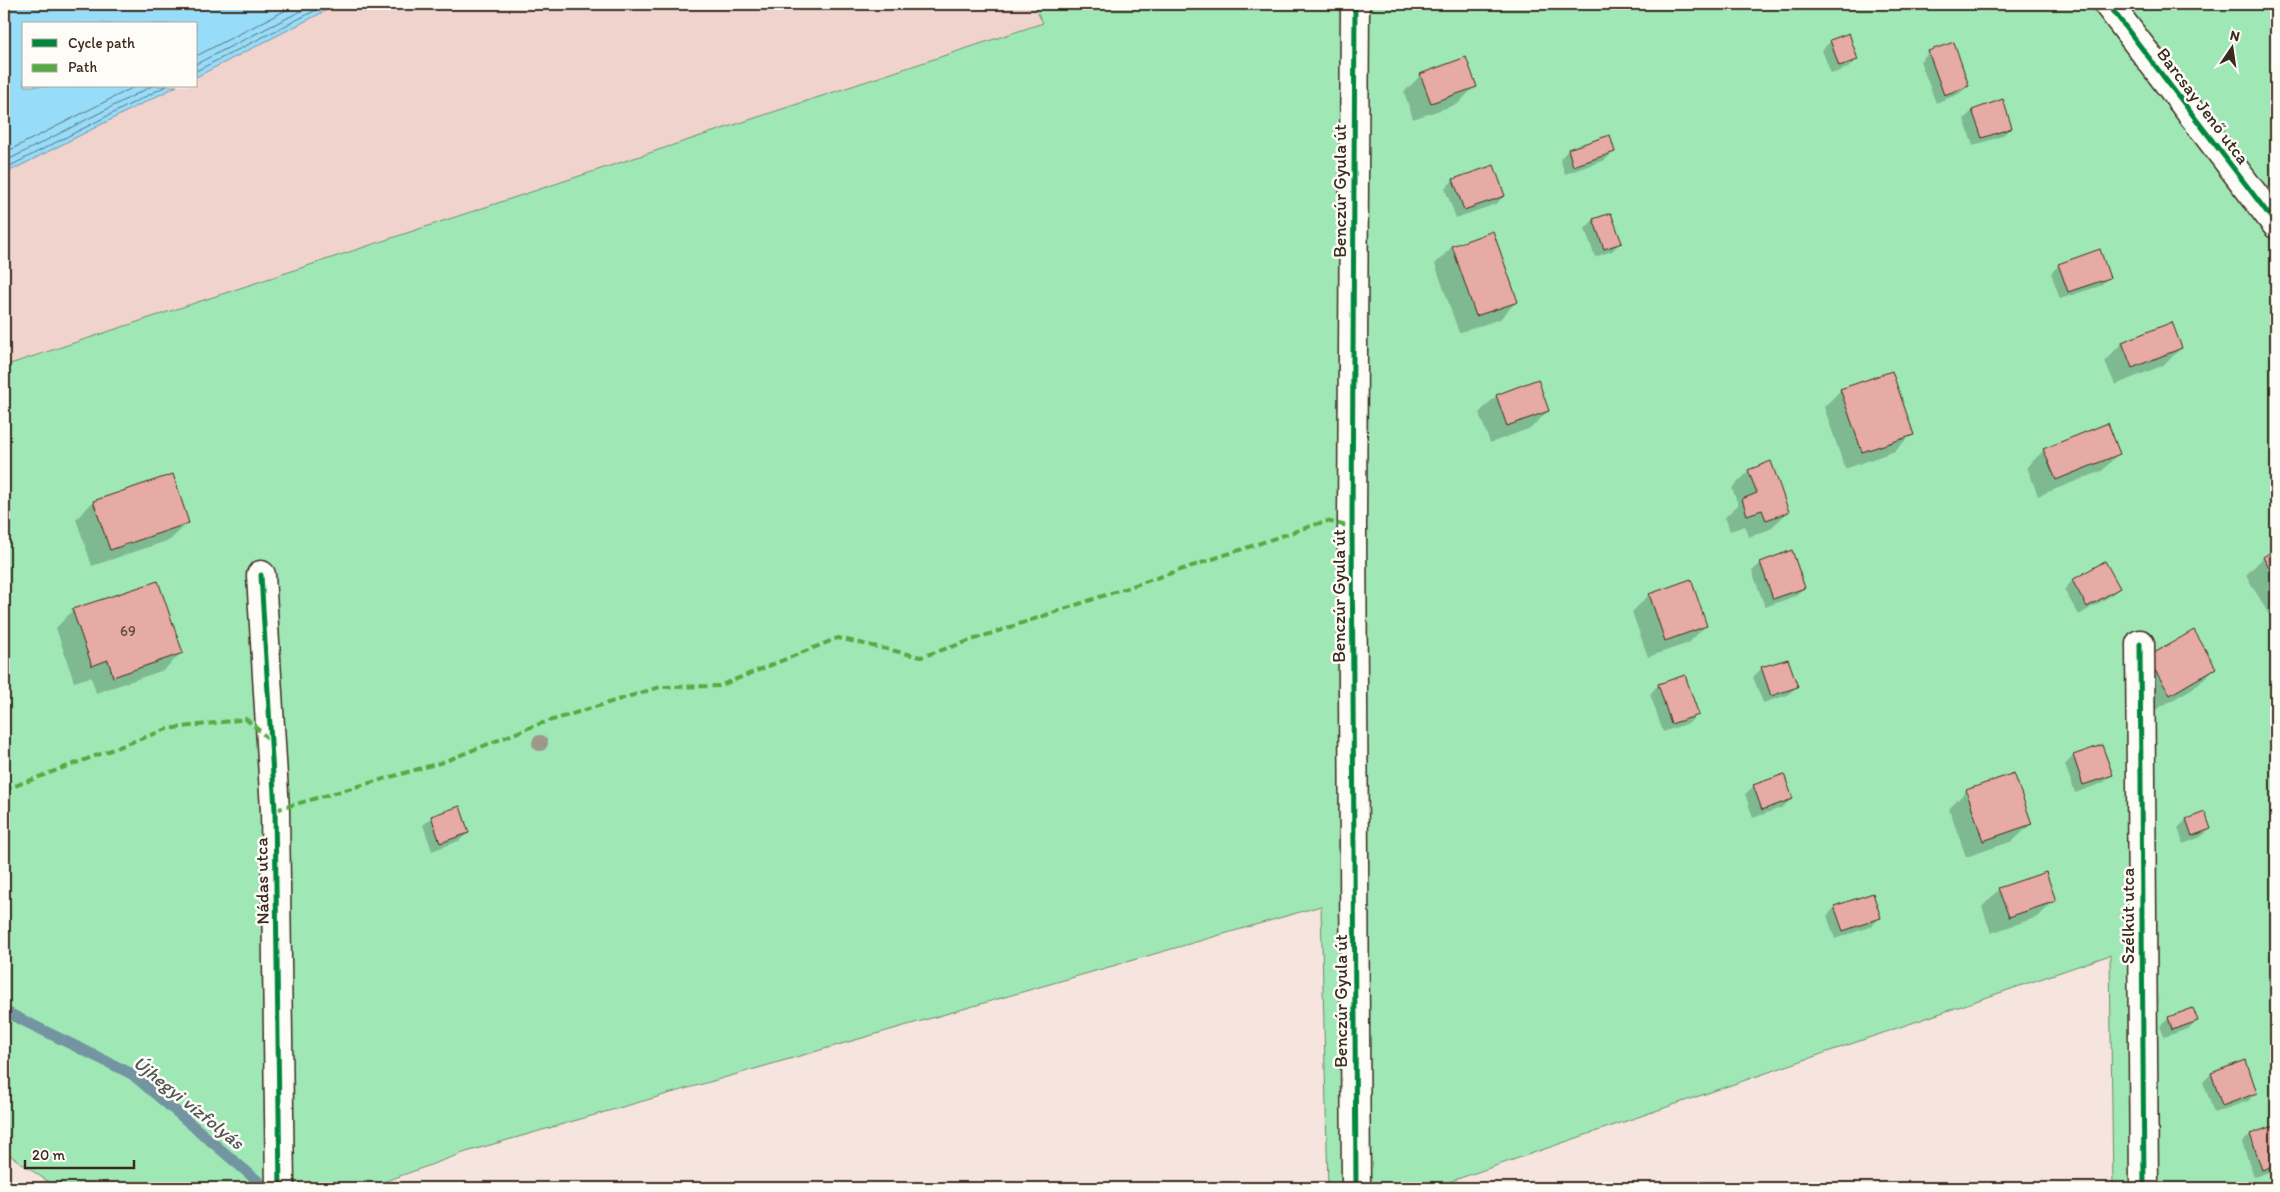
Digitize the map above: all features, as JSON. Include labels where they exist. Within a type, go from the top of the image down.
[{"type":"street","name":"Benczúr Gyula út","points":[[1355,4],[1352,537],[1356,1188]]},
{"type":"street","name":"Barcsay Jenő utca","points":[[2108,4],[2276,224]]},
{"type":"street","name":"Nádas utca","points":[[261,575],[275,810],[280,1188]]},
{"type":"street","name":"Szélkút utca","points":[[2140,644],[2144,1188]]},
{"type":"shaded area","points":[[4,4],[1033,4],[1043,23],[4,366]]},
{"type":"green space","points":[[1033,4],[2276,4],[2276,1188],[2113,1188],[2110,955],[1431,1188],[1328,1188],[1321,906],[466,1152],[367,1188],[57,1188],[4,1151],[4,366],[1043,23]]},
{"type":"water","points":[[4,4],[339,4],[198,76],[198,22],[22,22],[22,88],[173,88],[4,174]]},
{"type":"building","points":[[1849,33],[1858,60],[1839,66],[1830,40]]},
{"type":"building","points":[[1954,42],[1969,86],[1944,95],[1928,51]]},
{"type":"building","points":[[1466,57],[1477,87],[1431,103],[1420,74]]},
{"type":"building","points":[[2003,99],[2012,128],[1982,138],[1972,110]]},
{"type":"building","points":[[1610,135],[1615,152],[1573,166],[1568,149]]},
{"type":"building","points":[[1494,165],[1505,196],[1464,210],[1453,179]]},
{"type":"building","points":[[1611,213],[1622,243],[1604,249],[1593,219]]},
{"type":"building","points":[[1493,231],[1518,302],[1476,316],[1452,246]]},
{"type":"building","points":[[2100,249],[2110,278],[2068,292],[2058,264]]},
{"type":"building","points":[[2172,322],[2182,348],[2132,368],[2122,342]]},
{"type":"building","points":[[1892,371],[1914,435],[1862,452],[1840,389]]},
{"type":"building","points":[[1538,379],[1549,411],[1507,426],[1496,395]]},
{"type":"building","points":[[2108,423],[2120,454],[2056,480],[2043,449]]},
{"type":"building","points":[[1771,461],[1789,512],[1766,520],[1762,510],[1747,515],[1742,499],[1757,493],[1748,470]]},
{"type":"building","points":[[173,474],[189,523],[110,550],[93,501]]},
{"type":"building","points":[[2276,549],[2276,581],[2263,557]]},
{"type":"building","points":[[1792,550],[1805,588],[1773,599],[1760,562]]},
{"type":"building","points":[[2105,561],[2120,588],[2087,607],[2072,580]]},
{"type":"building","points":[[1691,579],[1707,626],[1665,641],[1649,594]]},
{"type":"building","points":[[158,581],[183,653],[113,677],[108,660],[92,666],[72,609]]},
{"type":"building","points":[[2194,630],[2216,668],[2170,695],[2147,657]]},
{"type":"building","points":[[1788,659],[1798,687],[1771,696],[1761,667]]},
{"type":"building","points":[[1685,675],[1699,715],[1671,724],[1658,684]]},
{"type":"building","points":[[2102,745],[2113,775],[2083,785],[2073,755]]},
{"type":"building","points":[[2014,773],[2032,824],[1983,841],[1966,790]]},
{"type":"building","points":[[1784,774],[1793,799],[1762,810],[1753,785]]},
{"type":"building","points":[[460,806],[469,833],[440,843],[431,816]]},
{"type":"building","points":[[2205,812],[2211,829],[2192,836],[2186,819]]},
{"type":"building","points":[[2046,872],[2056,901],[2009,917],[1998,888]]},
{"type":"building","points":[[1873,893],[1881,918],[1843,931],[1834,906]]},
{"type":"building","points":[[2193,1008],[2198,1021],[2172,1030],[2168,1017]]},
{"type":"building","points":[[2246,1060],[2257,1093],[2222,1106],[2211,1073]]},
{"type":"building","points":[[2276,1125],[2276,1165],[2262,1170],[2250,1134]]},
{"type":"waterway","name":"Újhegyi vízfolyás","points":[[4,1011],[132,1074],[266,1188]]},
{"type":"marked path","points":[[275,810],[443,762],[536,725],[660,687],[719,686],[838,638],[921,657],[1326,521],[1352,527]]},
{"type":"marked path","points":[[4,790],[167,729],[246,719],[271,741]]},
{"type":"cycle path","points":[[1355,4],[1352,527],[1356,1188]]},
{"type":"cycle path","points":[[2108,4],[2276,224]]},
{"type":"cycle path","points":[[261,575],[275,810],[280,1188]]},
{"type":"cycle path","points":[[2140,644],[2144,1188]]}]
